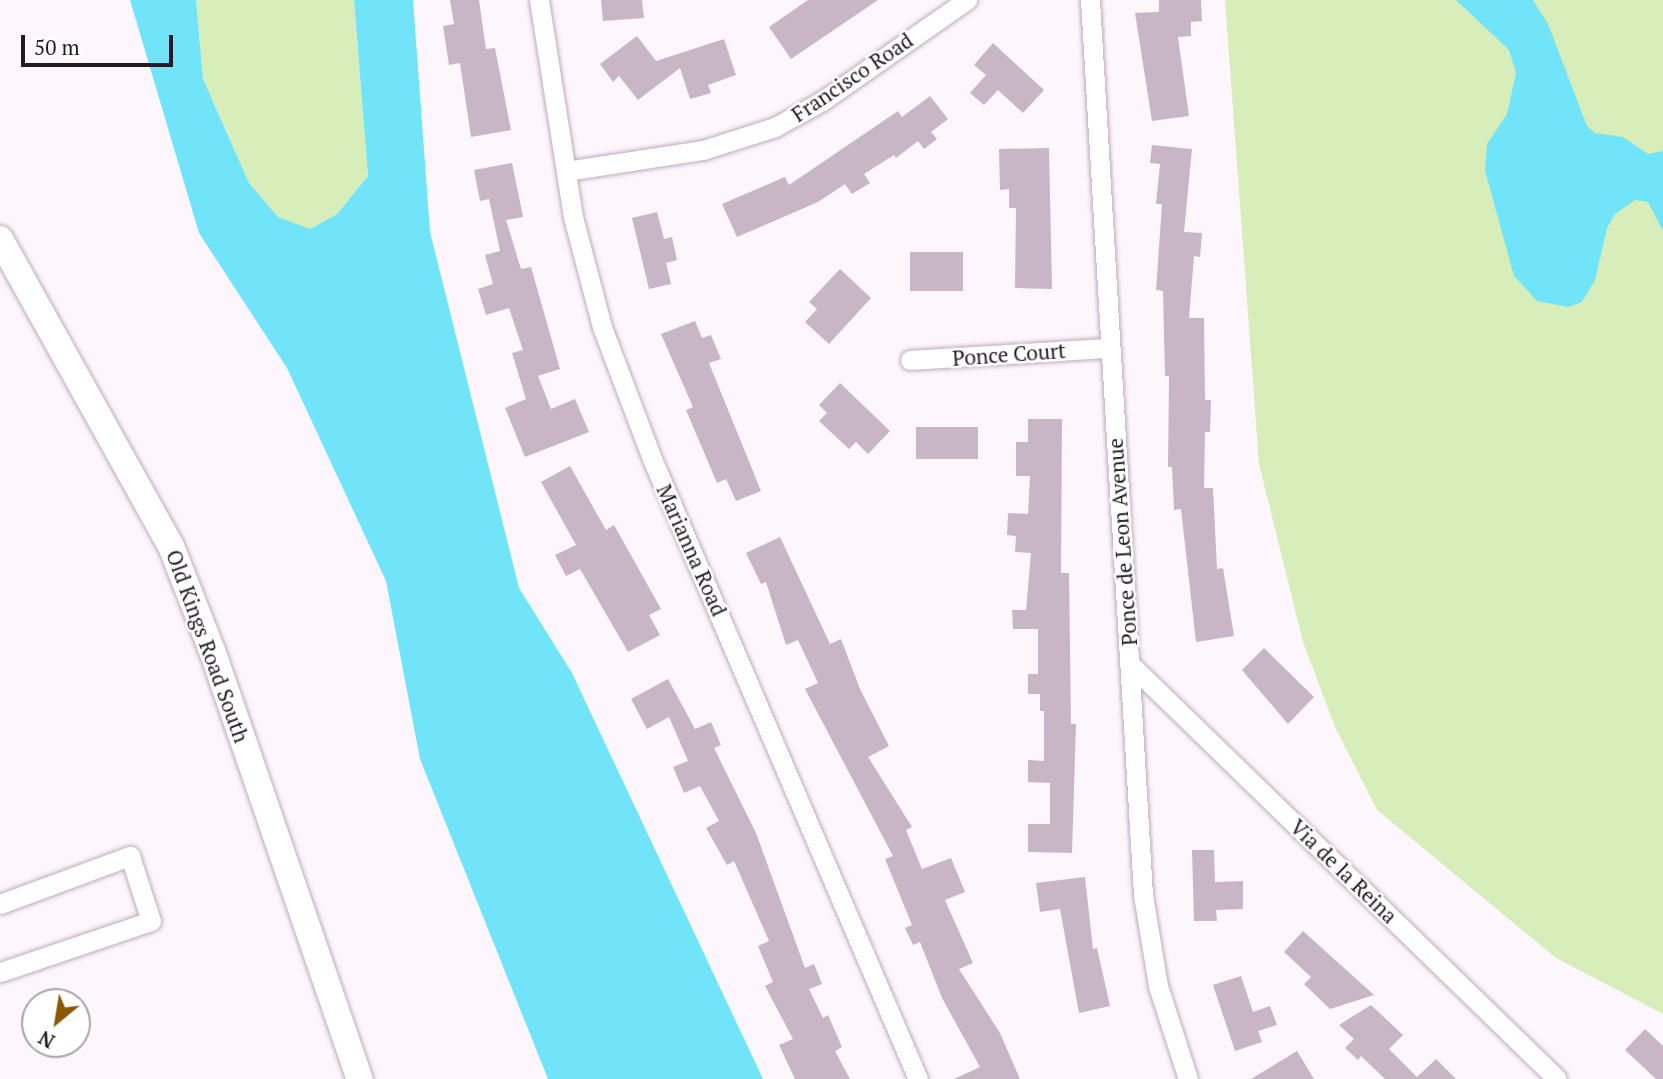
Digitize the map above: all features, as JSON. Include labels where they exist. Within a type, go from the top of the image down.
[{"type":"street","name":"Marianna Road","points":[[539,0],[566,171],[590,286],[622,384],[918,1079]]},
{"type":"street","name":"Francisco Road","points":[[566,171],[704,150],[775,127],[822,102],[967,0]]},
{"type":"street","name":"Ponce de Leon Avenue","points":[[1090,0],[1109,348],[1148,937],[1171,1033],[1188,1079]]},
{"type":"street","name":"Old Kings Road South","points":[[0,239],[171,546],[213,653],[360,1079]]},
{"type":"street","name":"Ponce Court","points":[[910,360],[1109,348]]},
{"type":"street","name":"Via de la Reina","points":[[1130,664],[1557,1079]]},
{"type":"street","points":[[0,904],[130,856],[151,921],[0,972]]},
{"type":"green space","points":[[196,0],[354,0],[368,176],[337,214],[310,229],[278,217],[249,183],[203,79]]},
{"type":"green space","points":[[1225,0],[1663,0],[1663,1014],[1556,958],[1377,810],[1335,727],[1303,642],[1259,464]]},
{"type":"water","points":[[130,0],[196,0],[203,79],[249,183],[278,217],[310,229],[337,214],[368,176],[354,0],[413,0],[430,232],[519,588],[572,673],[763,1079],[548,1079],[420,759],[386,581],[287,368],[199,233]]},
{"type":"water","points":[[1456,0],[1533,0],[1548,24],[1587,126],[1595,133],[1623,137],[1648,154],[1663,151],[1663,231],[1648,202],[1635,200],[1615,214],[1607,228],[1595,280],[1582,302],[1568,307],[1537,301],[1514,276],[1485,170],[1487,144],[1507,114],[1516,73],[1509,50]]},
{"type":"building","points":[[450,0],[479,0],[486,49],[495,48],[511,130],[471,137],[460,63],[449,65],[443,26],[454,24]]},
{"type":"building","points":[[601,0],[642,0],[644,18],[603,21]]},
{"type":"building","points":[[808,0],[878,0],[791,59],[769,27]]},
{"type":"building","points":[[1159,0],[1201,0],[1202,21],[1191,22],[1191,36],[1178,37],[1189,116],[1152,121],[1135,13],[1159,12]]},
{"type":"building","points":[[637,36],[656,61],[724,39],[736,75],[708,85],[711,93],[690,99],[680,68],[638,100],[619,76],[613,82],[600,64]]},
{"type":"building","points":[[993,43],[1044,90],[1023,113],[998,90],[984,105],[970,93],[986,75],[974,65]]},
{"type":"building","points":[[930,96],[948,119],[931,132],[937,139],[924,149],[918,141],[896,158],[894,155],[864,174],[870,183],[852,194],[845,184],[818,202],[737,237],[722,204],[785,177],[789,185],[898,111],[902,117]]},
{"type":"building","points":[[1152,145],[1192,149],[1184,232],[1202,233],[1200,257],[1194,256],[1189,318],[1204,318],[1205,400],[1211,400],[1210,432],[1205,432],[1204,488],[1213,488],[1217,569],[1223,568],[1234,636],[1196,642],[1181,509],[1174,510],[1172,467],[1168,467],[1169,376],[1165,376],[1163,291],[1156,290],[1162,204],[1156,204],[1160,164],[1150,163]]},
{"type":"building","points":[[1049,148],[1052,289],[1015,288],[1016,208],[1009,208],[1009,189],[1000,190],[999,149]]},
{"type":"building","points":[[512,163],[523,217],[506,220],[521,269],[531,267],[560,369],[538,376],[551,409],[575,399],[589,432],[525,457],[505,408],[526,399],[512,353],[523,350],[509,308],[486,315],[478,289],[493,284],[485,255],[500,251],[489,199],[480,201],[474,170]]},
{"type":"building","points":[[657,212],[664,239],[672,237],[677,260],[666,263],[671,284],[649,289],[632,218]]},
{"type":"building","points":[[910,252],[963,252],[963,291],[910,291]]},
{"type":"building","points":[[840,269],[871,298],[829,344],[805,322],[817,309],[809,302]]},
{"type":"building","points":[[695,321],[702,338],[711,335],[721,359],[709,363],[761,491],[736,501],[726,479],[717,483],[686,410],[693,407],[661,334]]},
{"type":"building","points":[[840,383],[890,431],[868,454],[856,442],[849,449],[819,421],[827,413],[819,405]]},
{"type":"building","points":[[1028,419],[1062,419],[1061,573],[1069,573],[1071,724],[1076,724],[1072,853],[1028,852],[1028,824],[1050,824],[1050,783],[1028,782],[1028,760],[1044,761],[1044,711],[1040,711],[1040,694],[1028,694],[1028,674],[1038,674],[1038,629],[1013,629],[1012,610],[1026,610],[1031,553],[1015,552],[1016,536],[1007,535],[1008,513],[1028,514],[1030,476],[1016,476],[1016,442],[1028,442]]},
{"type":"building","points":[[916,427],[978,427],[978,459],[916,459]]},
{"type":"building","points":[[570,466],[606,530],[614,525],[661,609],[649,615],[660,635],[628,652],[580,569],[566,576],[555,555],[576,545],[541,482]]},
{"type":"building","points":[[780,537],[830,644],[841,639],[860,689],[889,746],[868,757],[912,827],[906,830],[922,869],[951,858],[965,892],[945,900],[973,963],[959,969],[1000,1033],[1020,1079],[954,1079],[980,1067],[942,998],[920,942],[913,945],[905,928],[912,925],[885,859],[893,856],[805,689],[818,683],[798,640],[786,645],[766,582],[761,584],[746,553]]},
{"type":"building","points":[[1264,648],[1314,697],[1288,724],[1242,670]]},
{"type":"building","points":[[668,679],[695,729],[711,722],[721,745],[714,748],[756,833],[805,968],[814,964],[822,984],[809,989],[823,1018],[828,1015],[842,1047],[835,1051],[850,1079],[795,1079],[779,1045],[793,1039],[765,986],[773,982],[758,946],[769,941],[734,861],[727,865],[706,828],[719,821],[700,786],[684,793],[673,767],[688,761],[669,717],[647,729],[631,699]]},
{"type":"building","points":[[1192,850],[1214,850],[1215,882],[1243,881],[1243,909],[1216,910],[1217,921],[1194,921]]},
{"type":"building","points":[[1085,877],[1093,949],[1097,948],[1110,1006],[1079,1013],[1060,909],[1040,912],[1036,883]]},
{"type":"building","points":[[1303,931],[1374,995],[1330,1009],[1304,984],[1311,977],[1284,952]]},
{"type":"building","points":[[1241,976],[1253,1012],[1270,1006],[1277,1025],[1258,1031],[1262,1042],[1235,1051],[1213,985]]},
{"type":"building","points":[[1371,1005],[1403,1035],[1389,1049],[1417,1077],[1436,1059],[1456,1079],[1385,1079],[1361,1056],[1358,1060],[1345,1048],[1354,1039],[1339,1025]]},
{"type":"building","points":[[1645,1029],[1663,1046],[1663,1079],[1656,1079],[1625,1050]]},
{"type":"building","points":[[1297,1051],[1314,1079],[1251,1079]]}]
